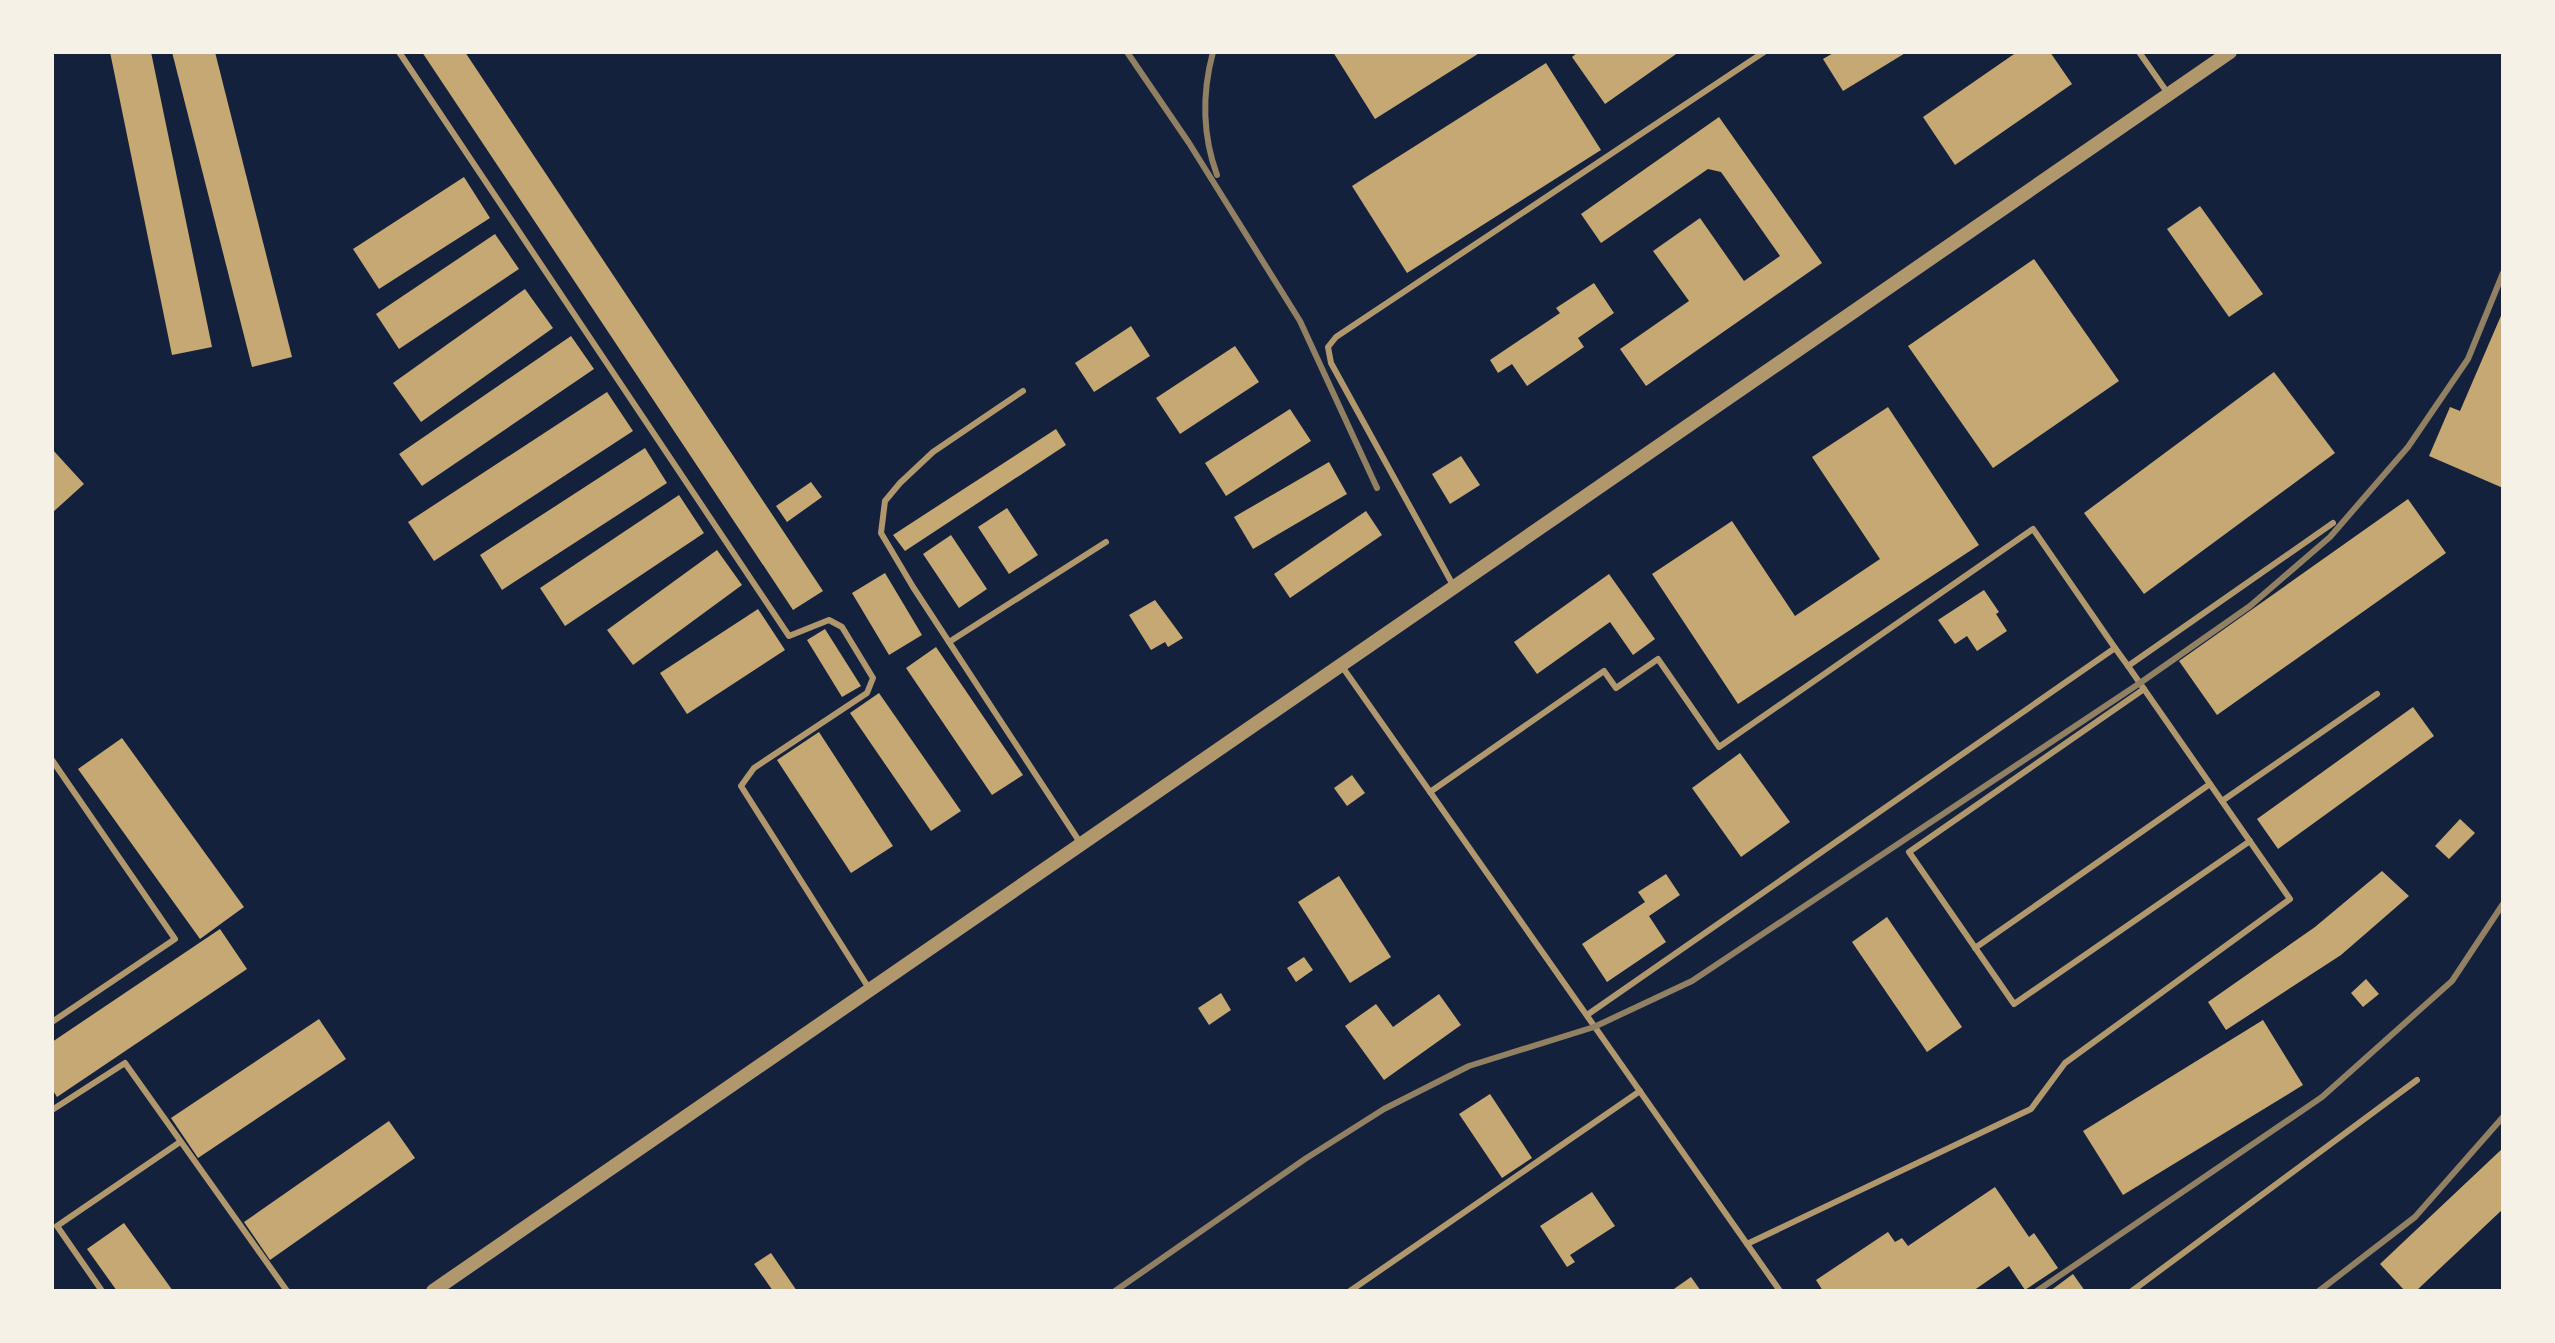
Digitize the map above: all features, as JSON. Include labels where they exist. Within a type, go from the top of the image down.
[{"type":"street","points":[[433,1291],[2230,52]]},
{"type":"lane","points":[[399,52],[789,636],[829,620],[842,627],[873,678],[867,693],[754,768],[741,786],[870,990]]},
{"type":"lane","points":[[1454,587],[1331,363],[1328,347],[1336,337],[1764,52]]},
{"type":"lane","points":[[2139,52],[2169,95]]},
{"type":"lane","points":[[1023,391],[933,452],[885,501],[881,533],[1081,844]]},
{"type":"lane","points":[[2128,666],[2333,523]]},
{"type":"lane","points":[[1430,792],[1604,671],[1616,688],[1658,659],[1719,747],[2033,529],[2290,899],[2065,1063],[2031,1109],[1747,1244]]},
{"type":"lane","points":[[949,642],[1106,542]]},
{"type":"lane","points":[[1587,1015],[2115,648]]},
{"type":"lane","points":[[1341,665],[1780,1291]]},
{"type":"lane","points":[[2144,689],[1909,852],[2014,1004],[2250,841]]},
{"type":"lane","points":[[2222,801],[2377,694]]},
{"type":"lane","points":[[52,760],[175,939],[52,1022]]},
{"type":"lane","points":[[1975,948],[2210,784]]},
{"type":"lane","points":[[52,1110],[125,1063],[287,1291]]},
{"type":"lane","points":[[2132,1291],[2417,1080]]},
{"type":"lane","points":[[1350,1291],[1640,1091]]},
{"type":"lane","points":[[102,1291],[54,1226],[180,1142]]},
{"type":"building","points":[[110,52],[151,52],[212,347],[172,355]]},
{"type":"building","points":[[172,52],[215,52],[292,357],[252,367]]},
{"type":"building","points":[[422,52],[465,52],[823,591],[793,610]]},
{"type":"building","points":[[1333,52],[1481,52],[1375,119]]},
{"type":"building","points":[[1578,52],[1679,52],[1605,104],[1572,57]]},
{"type":"building","points":[[1835,52],[1907,52],[1843,91],[1823,59]]},
{"type":"building","points":[[2017,52],[2050,52],[2072,84],[1955,165],[1923,117]]},
{"type":"building","points":[[1546,63],[1601,150],[1407,273],[1352,186]]},
{"type":"building","points":[[1719,117],[1822,263],[1646,386],[1620,349],[1689,301],[1653,251],[1700,218],[1744,281],[1780,256],[1721,172],[1708,169],[1601,243],[1581,214]]},
{"type":"building","points":[[464,177],[490,218],[379,289],[353,249]]},
{"type":"building","points":[[2200,206],[2263,294],[2229,317],[2167,229]]},
{"type":"building","points":[[495,234],[519,269],[399,349],[376,314]]},
{"type":"building","points":[[2034,259],[2119,381],[1993,468],[1908,346]]},
{"type":"building","points":[[1594,283],[1614,313],[1578,338],[1584,347],[1527,386],[1512,364],[1498,373],[1490,360],[1560,313],[1556,308]]},
{"type":"building","points":[[525,289],[553,328],[421,422],[393,383]]},
{"type":"building","points":[[2503,311],[2503,488],[2429,456],[2450,407],[2460,411]]},
{"type":"building","points":[[1131,326],[1150,356],[1094,392],[1075,363]]},
{"type":"building","points":[[571,336],[594,369],[422,486],[399,454]]},
{"type":"building","points":[[1235,346],[1259,382],[1180,434],[1156,398]]},
{"type":"building","points":[[2274,372],[2335,453],[2144,594],[2084,513]]},
{"type":"building","points":[[607,392],[633,431],[434,561],[408,522]]},
{"type":"building","points":[[1888,407],[1979,545],[1738,704],[1652,574],[1732,521],[1795,616],[1880,559],[1812,457]]},
{"type":"building","points":[[1290,409],[1311,441],[1226,496],[1205,463]]},
{"type":"building","points":[[1056,429],[1066,445],[905,551],[893,535]]},
{"type":"building","points":[[645,448],[667,483],[502,590],[480,555]]},
{"type":"building","points":[[52,449],[84,484],[52,513]]},
{"type":"building","points":[[1461,456],[1480,485],[1450,504],[1432,474]]},
{"type":"building","points":[[1329,462],[1347,494],[1253,549],[1234,517]]},
{"type":"building","points":[[811,482],[822,497],[787,522],[776,506]]},
{"type":"building","points":[[679,495],[704,533],[565,626],[540,588]]},
{"type":"building","points":[[2408,499],[2446,553],[2217,715],[2179,661]]},
{"type":"building","points":[[1007,508],[1038,555],[1009,574],[978,527]]},
{"type":"building","points":[[1366,511],[1382,535],[1290,598],[1274,574]]},
{"type":"building","points":[[951,535],[987,589],[959,608],[923,554]]},
{"type":"building","points":[[717,550],[742,585],[633,665],[607,630]]},
{"type":"building","points":[[885,573],[922,635],[889,655],[852,593]]},
{"type":"building","points":[[1609,574],[1655,639],[1633,655],[1610,622],[1537,674],[1514,642]]},
{"type":"building","points":[[1984,590],[2007,631],[1977,651],[1967,636],[1955,644],[1938,620]]},
{"type":"building","points":[[1155,600],[1183,638],[1168,647],[1165,642],[1151,650],[1129,615]]},
{"type":"building","points":[[758,609],[785,650],[687,714],[660,673]]},
{"type":"building","points":[[825,629],[861,686],[842,697],[807,640]]},
{"type":"building","points":[[936,647],[1023,775],[992,795],[906,668]]},
{"type":"building","points":[[879,693],[961,811],[931,831],[850,713]]},
{"type":"building","points":[[2413,707],[2434,736],[2278,849],[2257,819]]},
{"type":"building","points":[[819,732],[893,846],[851,873],[777,760]]},
{"type":"building","points":[[122,738],[244,907],[200,939],[78,769]]},
{"type":"building","points":[[1740,753],[1790,822],[1741,857],[1692,788]]},
{"type":"building","points":[[1352,775],[1365,793],[1347,806],[1334,788]]},
{"type":"building","points":[[2460,819],[2475,833],[2449,859],[2435,846]]},
{"type":"building","points":[[2382,871],[2409,896],[2341,955],[2226,1030],[2208,1002],[2315,927]]},
{"type":"building","points":[[1666,874],[1680,895],[1649,916],[1666,942],[1607,982],[1582,944],[1645,902],[1638,892]]},
{"type":"building","points":[[1339,876],[1391,957],[1350,983],[1298,902]]},
{"type":"building","points":[[1887,917],[1962,1027],[1927,1052],[1852,942]]},
{"type":"building","points":[[220,929],[247,969],[57,1097],[52,1089],[52,1042]]},
{"type":"building","points":[[1304,957],[1313,970],[1296,982],[1287,968]]},
{"type":"building","points":[[2366,979],[2379,994],[2363,1007],[2351,993]]},
{"type":"building","points":[[1221,993],[1231,1010],[1209,1025],[1198,1008]]},
{"type":"building","points":[[1439,994],[1461,1025],[1384,1080],[1345,1026],[1376,1004],[1393,1027]]},
{"type":"building","points":[[319,1019],[346,1059],[198,1158],[171,1118]]},
{"type":"building","points":[[2263,1020],[2303,1085],[2123,1195],[2083,1131]]},
{"type":"building","points":[[1490,1094],[1532,1158],[1502,1178],[1459,1114]]},
{"type":"building","points":[[389,1121],[415,1158],[270,1260],[244,1222]]},
{"type":"building","points":[[2503,1148],[2503,1209],[2416,1291],[2405,1291],[2380,1264]]},
{"type":"building","points":[[1995,1187],[2029,1237],[2034,1233],[2058,1268],[2025,1290],[2009,1266],[1973,1291],[1823,1291],[1816,1280],[1888,1232],[1895,1242],[1902,1238],[1908,1246]]},
{"type":"building","points":[[1592,1192],[1615,1226],[1570,1255],[1575,1262],[1567,1267],[1540,1226]]},
{"type":"building","points":[[124,1223],[173,1291],[117,1291],[87,1249]]},
{"type":"building","points":[[771,1253],[797,1291],[773,1291],[754,1264]]},
{"type":"building","points":[[2073,1274],[2085,1291],[2050,1291]]},
{"type":"building","points":[[1691,1277],[1701,1291],[1671,1291]]},
{"type":"railway","points":[[1127,52],[1189,143],[1300,321],[1377,488]]},
{"type":"railway","points":[[1213,52],[1205,114],[1208,144],[1217,175]]},
{"type":"railway","points":[[1115,1291],[1305,1159],[1384,1109],[1469,1066],[1594,1027],[1692,981],[2140,683],[2250,606],[2330,537],[2408,447],[2468,359],[2503,273]]},
{"type":"railway","points":[[2037,1291],[2322,1097],[2452,981],[2503,904]]},
{"type":"railway","points":[[2319,1291],[2415,1217],[2503,1117]]}]
